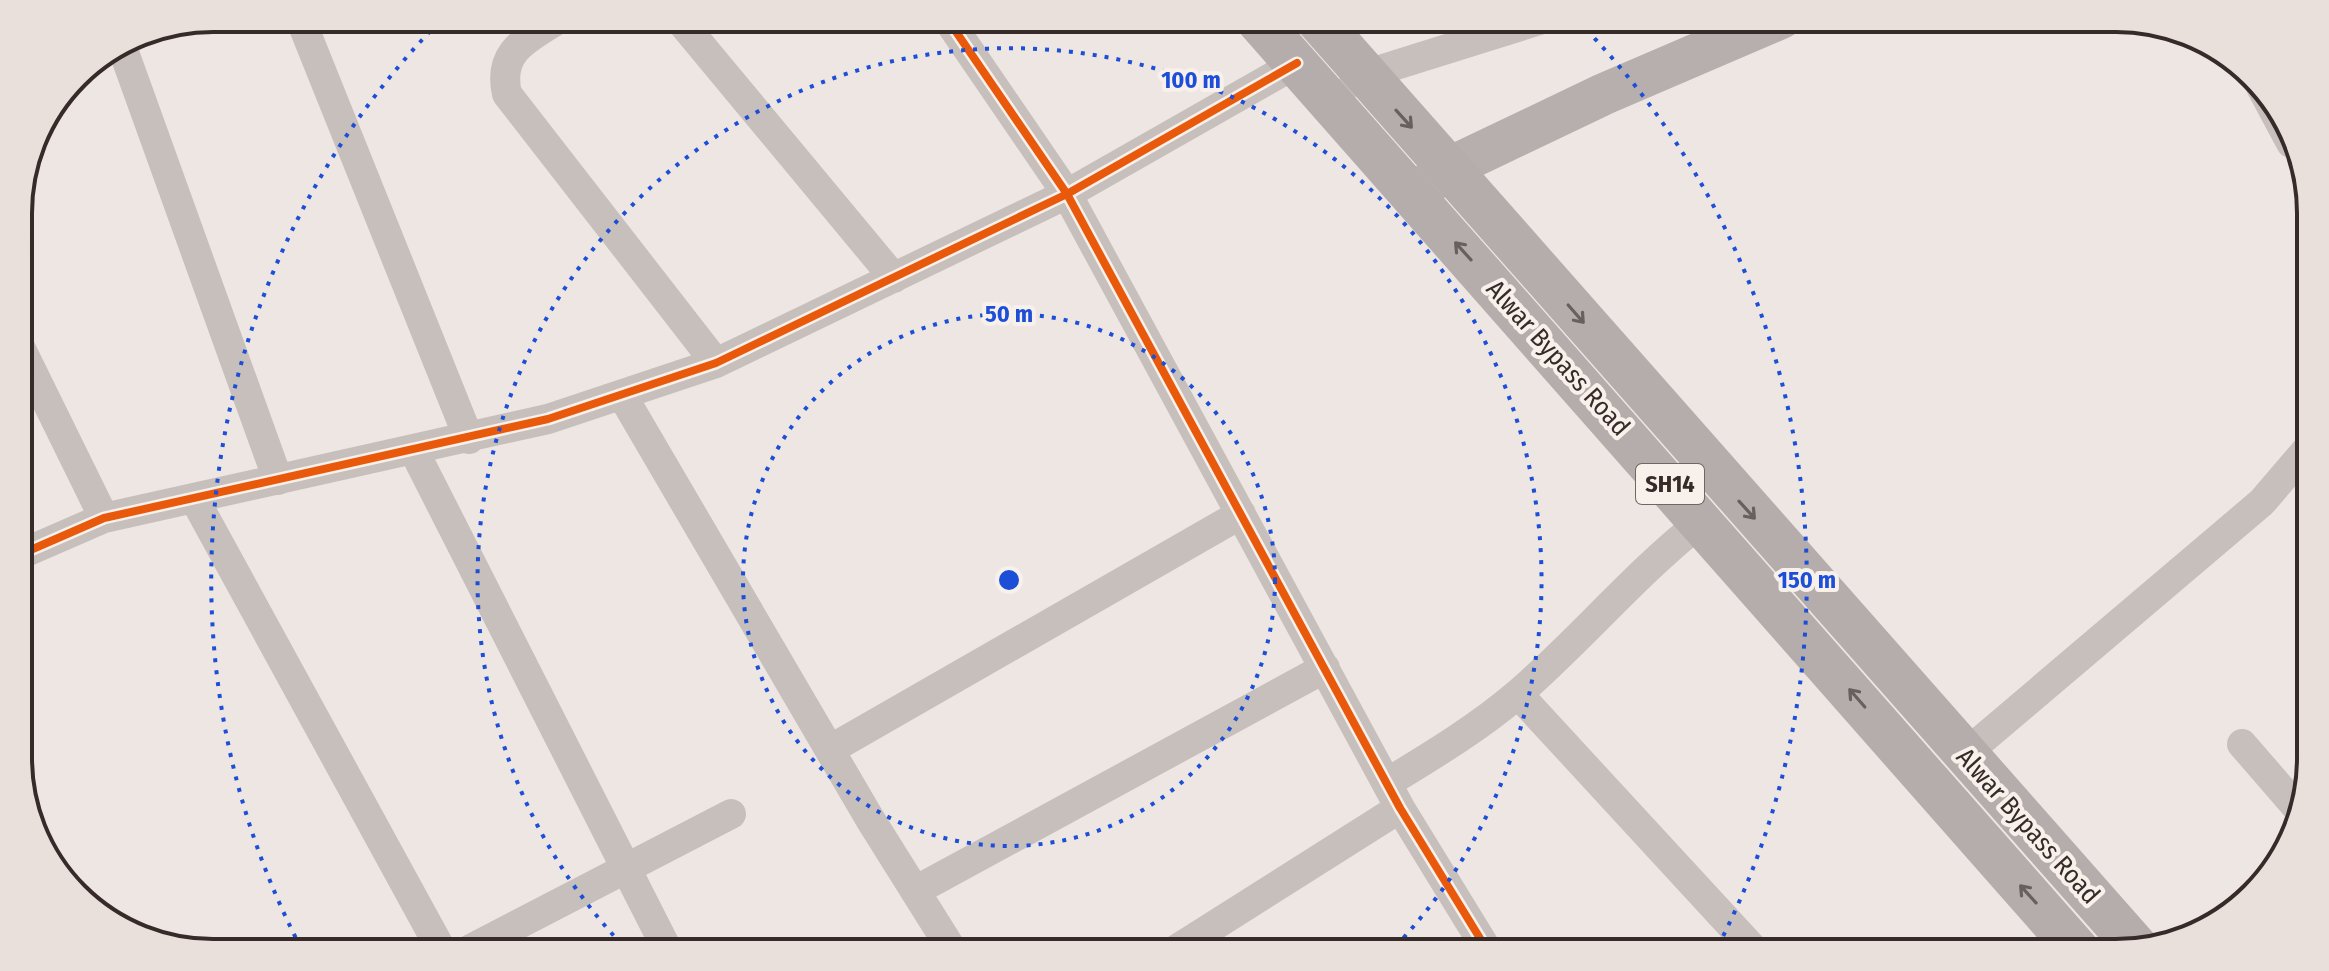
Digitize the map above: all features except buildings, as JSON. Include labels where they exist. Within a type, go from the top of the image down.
[{"type":"main road","name":"Alwar Bypass Road","points":[[1269,32],[2068,939]]},
{"type":"main road","name":"Alwar Bypass Road","points":[[1328,32],[2129,939]]},
{"type":"street","points":[[306,32],[469,439]]},
{"type":"street","points":[[539,32],[518,46],[509,57],[503,75],[507,94],[716,363]]},
{"type":"street","points":[[690,32],[894,278]]},
{"type":"street","points":[[956,32],[1067,194],[1394,795],[1481,939]]},
{"type":"street","points":[[1329,99],[1364,75],[1501,32]]},
{"type":"street","points":[[1413,195],[1449,168],[1604,94],[1748,32]]},
{"type":"street","points":[[125,55],[278,480]]},
{"type":"street","points":[[32,549],[104,518],[469,439],[622,395],[716,363],[1067,194],[1297,63]]},
{"type":"street","points":[[32,371],[104,518]]},
{"type":"street","points":[[622,395],[945,939]]},
{"type":"street","points":[[414,451],[662,939]]},
{"type":"street","points":[[1964,755],[2250,512],[2297,460]]},
{"type":"street","points":[[194,498],[435,939]]},
{"type":"street","points":[[831,749],[1241,514]]},
{"type":"street","points":[[1214,939],[1518,694],[1604,613],[1660,554],[1702,521]]},
{"type":"street","points":[[915,891],[1325,668]]},
{"type":"street","points":[[1518,694],[1744,939]]},
{"type":"street","points":[[2242,744],[2292,802]]},
{"type":"street","points":[[491,939],[731,814]]},
{"type":"cycle path","points":[[956,32],[1067,194],[1400,808],[1480,939]]},
{"type":"cycle path","points":[[32,549],[104,518],[548,419],[716,363],[1067,194],[1297,63]]}]
